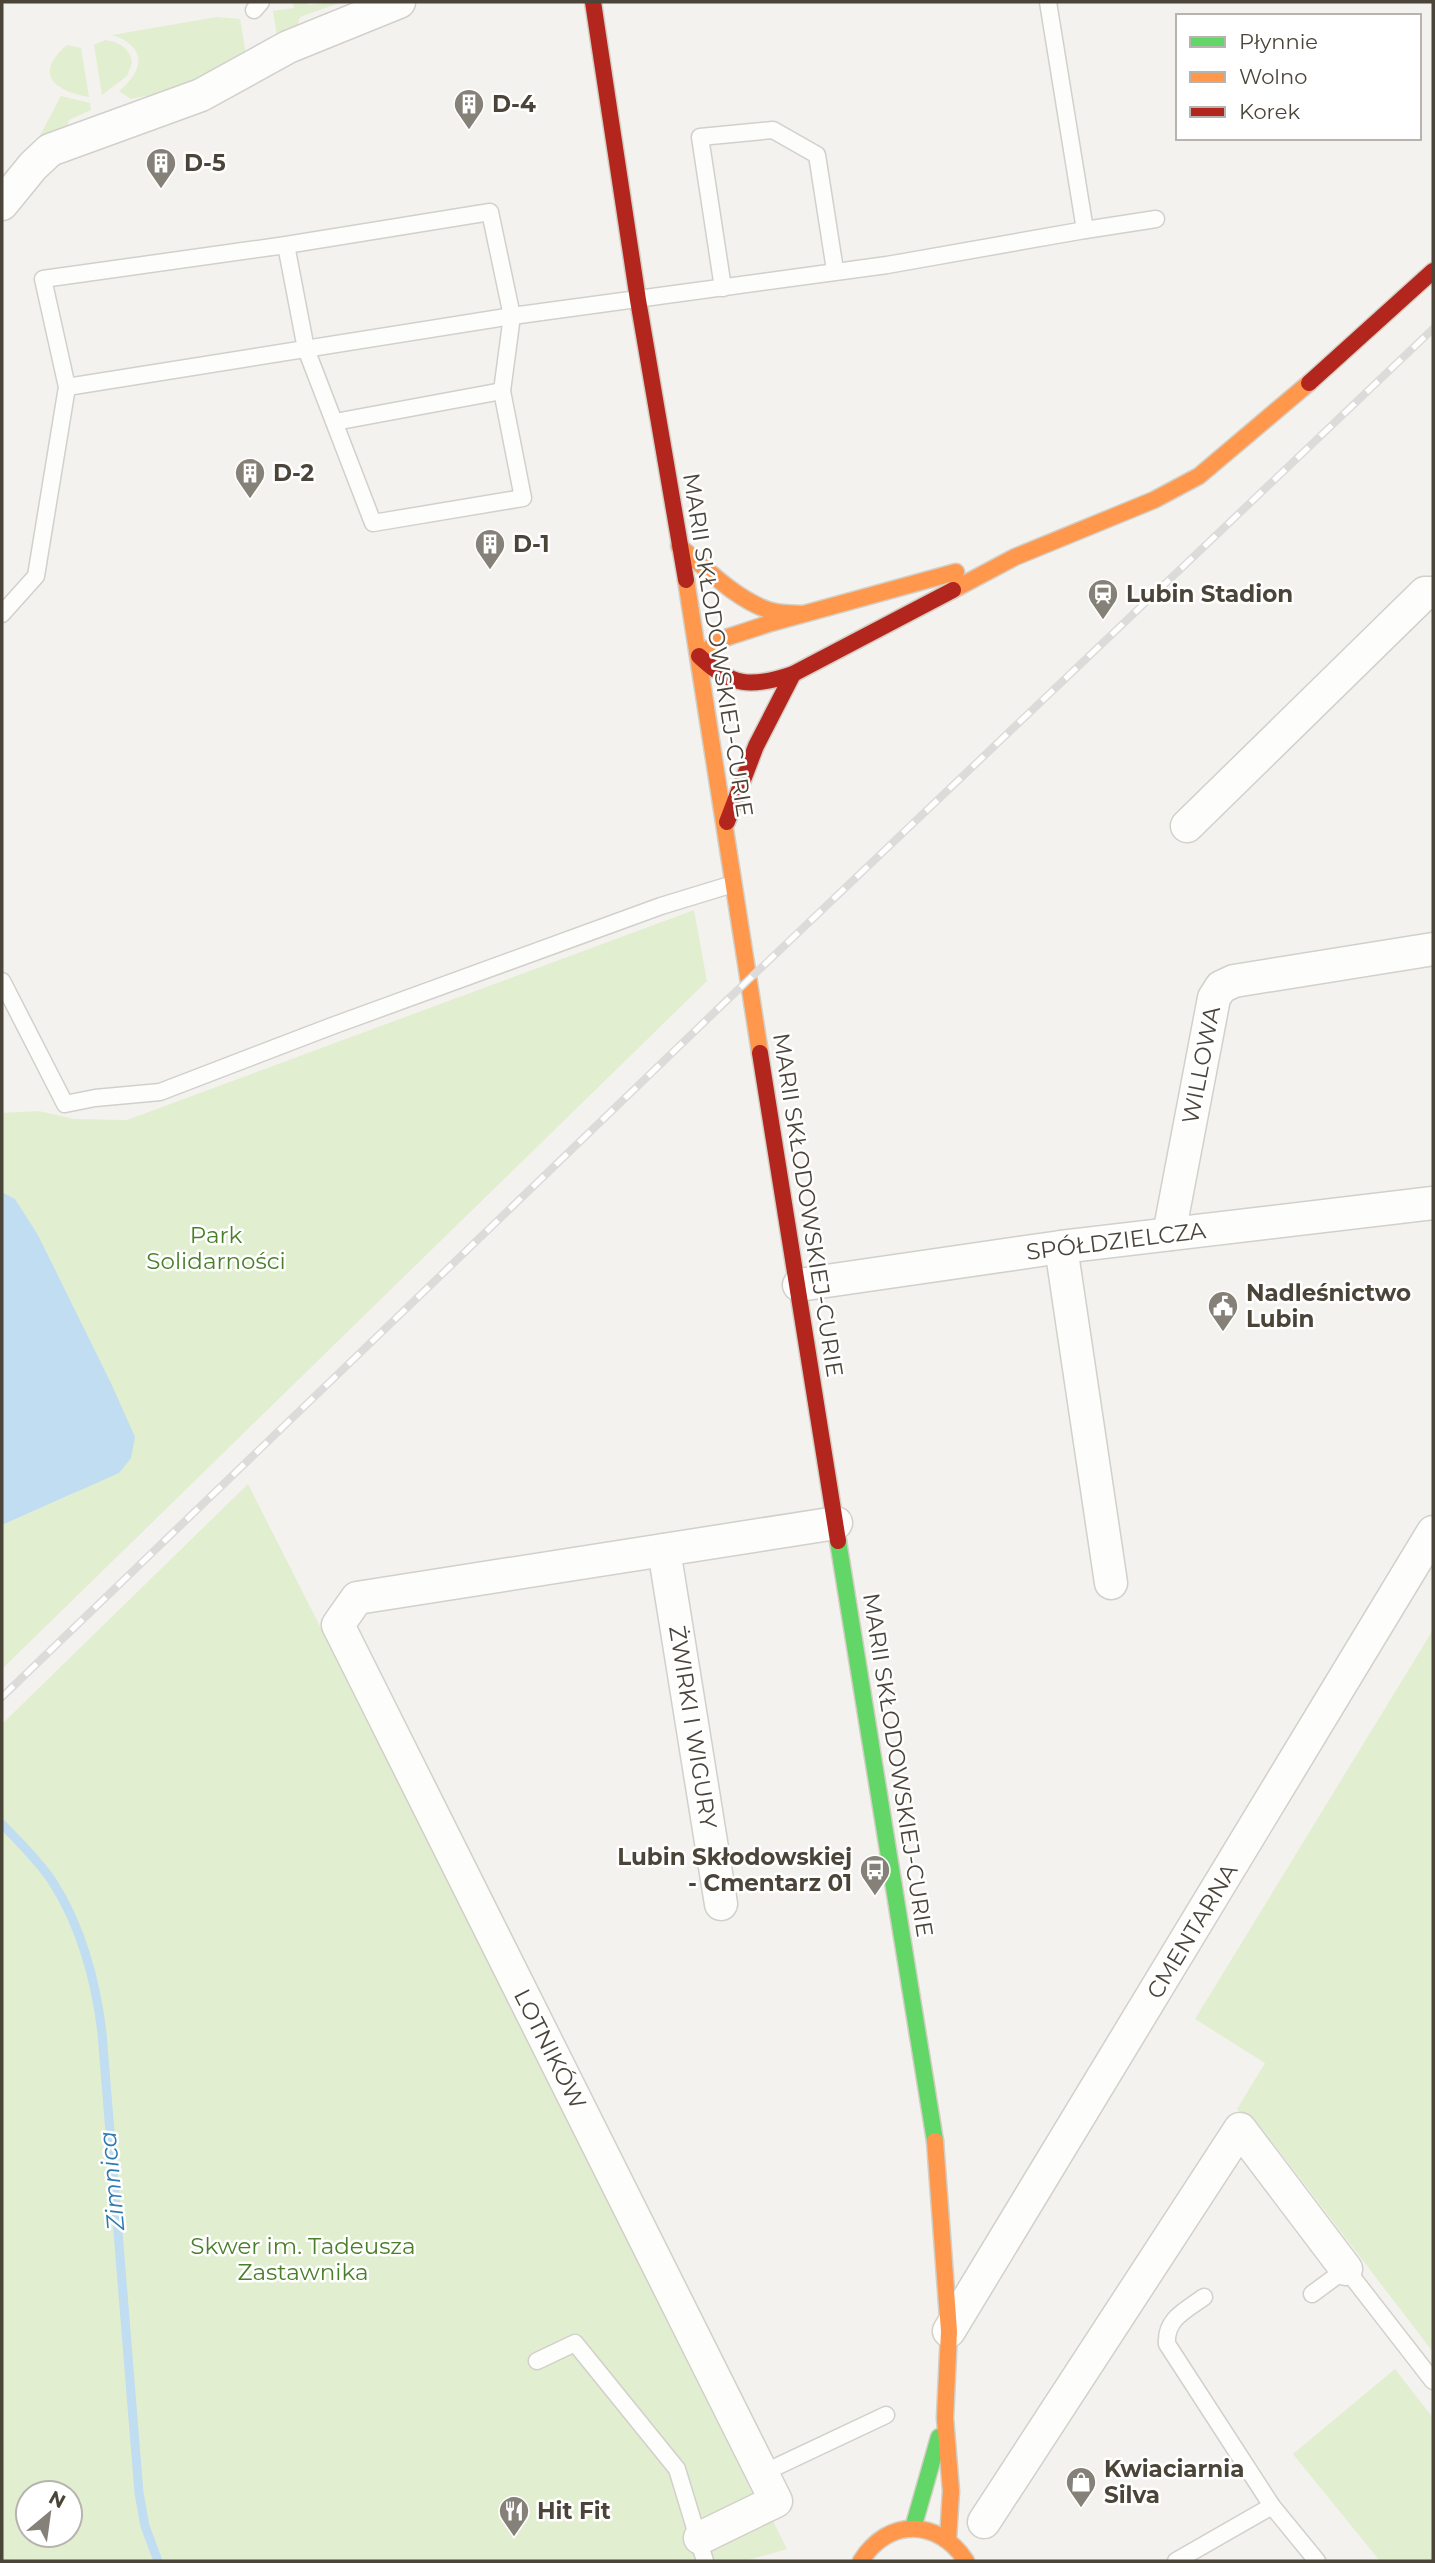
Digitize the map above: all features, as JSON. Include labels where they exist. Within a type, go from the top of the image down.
[{"type":"street","points":[[2,204],[50,150],[201,95],[288,47],[399,2]]},
{"type":"street","name":"MARII SKŁODOWSKIEJ-CURIE","points":[[593,2],[638,300],[699,656],[724,831],[937,2152],[948,2331],[945,2418],[951,2491],[948,2539]]},
{"type":"street","points":[[1015,557],[801,614],[722,639],[699,656],[715,672],[738,682],[767,683],[793,674],[1015,557],[1154,500],[1199,476],[1301,390],[1433,271]]},
{"type":"street","points":[[679,546],[758,604],[777,612],[801,614]]},
{"type":"street","points":[[1186,826],[1425,593],[1433,593]]},
{"type":"street","points":[[724,831],[739,782],[777,701],[793,674]]},
{"type":"street","name":"WILLOWA","points":[[1169,1234],[1214,998],[1221,987],[1234,981],[1433,949]]},
{"type":"street","name":"SPÓŁDZIELCZA","points":[[799,1285],[1061,1247],[1433,1203]]},
{"type":"street","points":[[1061,1247],[1111,1583]]},
{"type":"street","points":[[664,1550],[836,1523]]},
{"type":"street","name":"CMENTARNA","points":[[948,2331],[1433,1532]]},
{"type":"street","name":"LOTNIKÓW","points":[[664,1550],[357,1598],[338,1625],[776,2501],[702,2550]]},
{"type":"street","name":"ŻWIRKI I WIGURY","points":[[664,1550],[721,1903]]},
{"type":"street","points":[[985,2522],[1240,2129],[1346,2269]]},
{"type":"street","name":"MARII SKŁODOWSKIEJ-CURIE","points":[[913,2528],[945,2418]]},
{"type":"street","points":[[861,2561],[870,2547],[890,2533],[913,2528],[931,2530],[948,2539],[966,2561]]},
{"type":"lane","points":[[1048,2],[1085,230]]},
{"type":"lane","points":[[723,288],[700,136],[773,130],[817,155],[835,270]]},
{"type":"lane","points":[[2,614],[36,576],[67,387],[43,279],[286,245],[491,212],[512,316],[502,391],[523,498],[373,523],[306,349],[286,245]]},
{"type":"lane","points":[[67,387],[512,316],[887,265],[1156,219]]},
{"type":"lane","points":[[335,422],[502,391]]},
{"type":"lane","points":[[2,981],[65,1104],[95,1098],[160,1092],[662,906],[733,884]]},
{"type":"lane","points":[[1312,2294],[1346,2269],[1433,2381]]},
{"type":"lane","points":[[1204,2297],[1174,2319],[1166,2333],[1167,2344],[1272,2506],[1317,2561]]},
{"type":"lane","points":[[537,2361],[575,2343],[677,2469],[702,2550]]},
{"type":"lane","points":[[763,2473],[886,2415]]},
{"type":"lane","points":[[1176,2561],[1272,2506]]},
{"type":"green space","points":[[293,2],[307,2],[308,5],[342,2],[300,17],[296,30],[277,36],[273,11],[294,8]]},
{"type":"green space","points":[[217,17],[240,19],[246,55],[149,104],[146,96],[131,99],[119,91],[134,75],[138,59],[132,45],[112,35]]},
{"type":"green space","points":[[105,40],[123,47],[129,53],[132,63],[127,76],[102,95],[94,45]]},
{"type":"green space","points":[[67,45],[81,48],[89,97],[66,90],[52,80],[51,65]]},
{"type":"green space","points":[[61,96],[90,103],[91,110],[69,120],[65,133],[36,143]]},
{"type":"green space","name":"Park Solidarności","points":[[694,910],[707,981],[2,1669],[2,1525],[73,1494],[110,1381],[38,1235],[15,1199],[2,1192],[2,1113],[39,1111],[74,1119],[127,1120]]},
{"type":"green space","name":"Skwer im. Tadeusza Zastawnika","points":[[248,1484],[787,2549],[745,2561],[2,2561],[2,1724]]},
{"type":"green space","points":[[1433,1630],[1433,2352],[1259,2125],[1237,2109],[1265,2063],[1195,2019]]},
{"type":"green space","points":[[1395,2369],[1433,2418],[1433,2561],[1380,2561],[1293,2454]]},
{"type":"water","points":[[2,1192],[15,1199],[38,1235],[135,1437],[131,1458],[119,1473],[2,1525]]},
{"type":"waterway","name":"Zimnica","points":[[2,1824],[41,1866],[62,1898],[86,1954],[96,1994],[102,2033],[139,2493],[145,2526],[158,2561]]},
{"type":"railway","points":[[2,1697],[723,1004],[1433,329]]},
{"type":"traffic: fast","points":[[838,1541],[935,2141]]},
{"type":"traffic: fast","points":[[913,2528],[939,2437]]},
{"type":"traffic: slow","points":[[953,590],[1015,557],[1154,500],[1199,476],[1309,383]]},
{"type":"traffic: slow","points":[[679,546],[721,582],[756,605],[776,612],[801,614]]},
{"type":"traffic: slow","points":[[699,656],[722,639],[956,572]]},
{"type":"traffic: slow","points":[[686,580],[760,1053]]},
{"type":"traffic: slow","points":[[935,2141],[949,2331],[945,2418],[951,2491],[948,2539]]},
{"type":"traffic: slow","points":[[861,2561],[872,2547],[885,2537],[914,2529],[942,2537],[955,2547],[966,2561]]},
{"type":"traffic: jam","points":[[593,2],[638,300],[686,580]]},
{"type":"traffic: jam","points":[[1309,383],[1433,271]]},
{"type":"traffic: jam","points":[[699,656],[721,674],[732,679],[754,683],[779,679],[953,590]]},
{"type":"traffic: jam","points":[[727,822],[756,746],[793,674]]},
{"type":"traffic: jam","points":[[760,1053],[838,1541]]},
{"type":"place","name":"D-4","points":[[469,131]]},
{"type":"place","name":"D-5","points":[[161,190]]},
{"type":"place","name":"D-2","points":[[250,500]]},
{"type":"place","name":"D-1","points":[[490,571]]},
{"type":"place","name":"Lubin Stadion","points":[[1103,621]]},
{"type":"place","name":"Nadleśnictwo Lubin","points":[[1223,1333]]},
{"type":"place","name":"Lubin Skłodowskiej - Cmentarz 01","points":[[875,1897]]},
{"type":"place","name":"Kwiaciarnia Silva","points":[[1081,2509]]},
{"type":"place","name":"Hit Fit","points":[[514,2538]]}]
